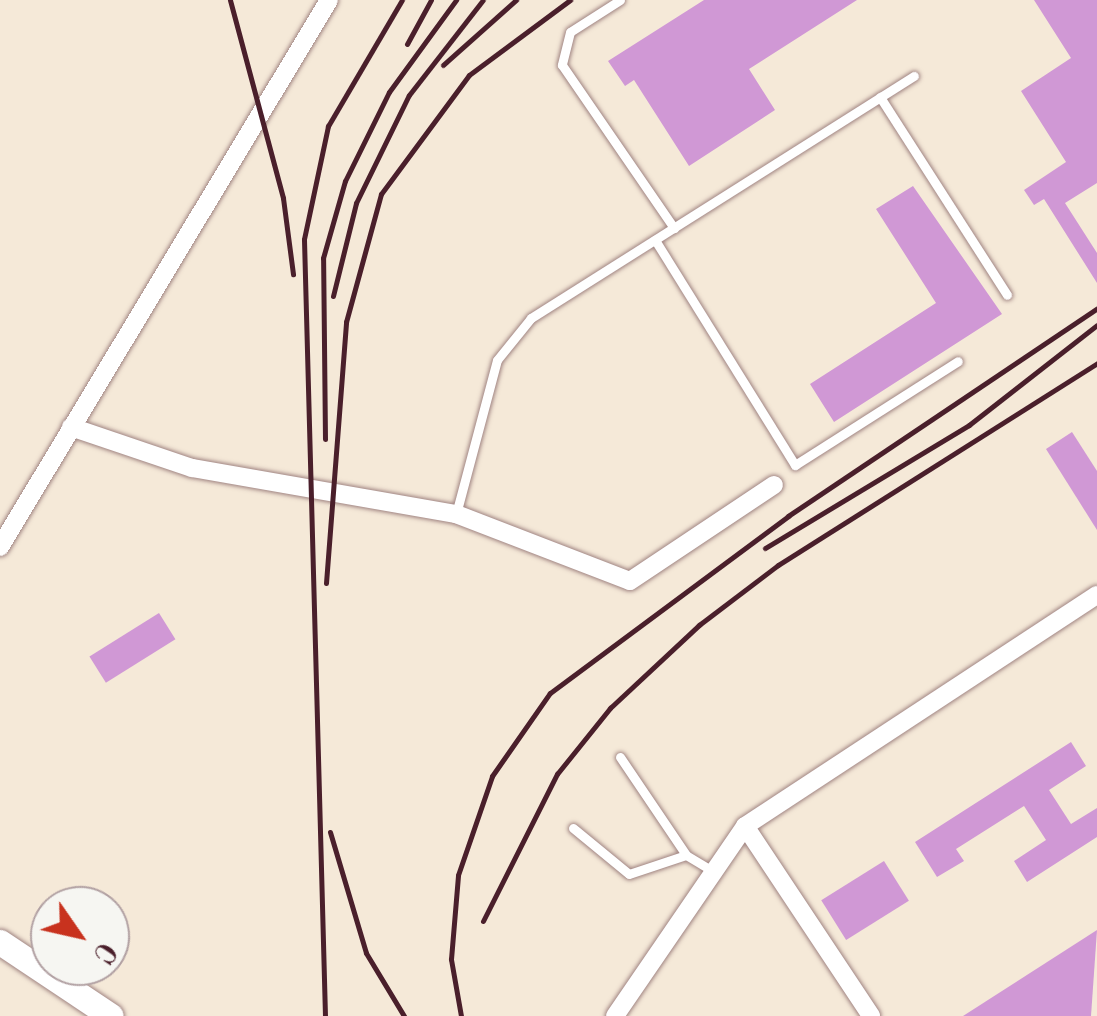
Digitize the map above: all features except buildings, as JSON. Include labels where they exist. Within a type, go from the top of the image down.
[{"type":"street","points":[[0,548],[329,0]]},
{"type":"street","points":[[71,427],[192,468],[456,514],[630,581],[774,484]]},
{"type":"street","points":[[615,1016],[745,826],[1097,595]]},
{"type":"street","points":[[745,826],[871,1016]]},
{"type":"street","points":[[0,942],[111,1016]]},
{"type":"lane","points":[[620,0],[570,32],[562,65],[674,228]]},
{"type":"lane","points":[[456,514],[497,360],[531,318],[914,76]]},
{"type":"lane","points":[[880,97],[1007,295]]},
{"type":"lane","points":[[655,240],[794,465],[958,360]]},
{"type":"lane","points":[[620,757],[686,855],[714,872]]},
{"type":"lane","points":[[574,828],[630,874],[686,855]]},
{"type":"railway","points":[[230,0],[283,198],[293,274]]},
{"type":"railway","points":[[325,1016],[304,239],[328,126],[402,0]]},
{"type":"railway","points":[[407,44],[431,0]]},
{"type":"railway","points":[[325,439],[323,258],[345,181],[389,92],[456,0]]},
{"type":"railway","points":[[333,296],[356,203],[409,95],[483,0]]},
{"type":"railway","points":[[443,65],[516,0]]},
{"type":"railway","points":[[326,583],[346,322],[381,194],[469,75],[570,0]]},
{"type":"railway","points":[[461,1016],[451,959],[458,875],[492,776],[550,693],[788,516],[1097,308]]},
{"type":"railway","points":[[765,548],[969,425],[1097,325]]},
{"type":"railway","points":[[483,921],[557,774],[610,708],[699,625],[778,565],[1097,363]]},
{"type":"railway","points":[[330,832],[366,953],[404,1016]]}]
